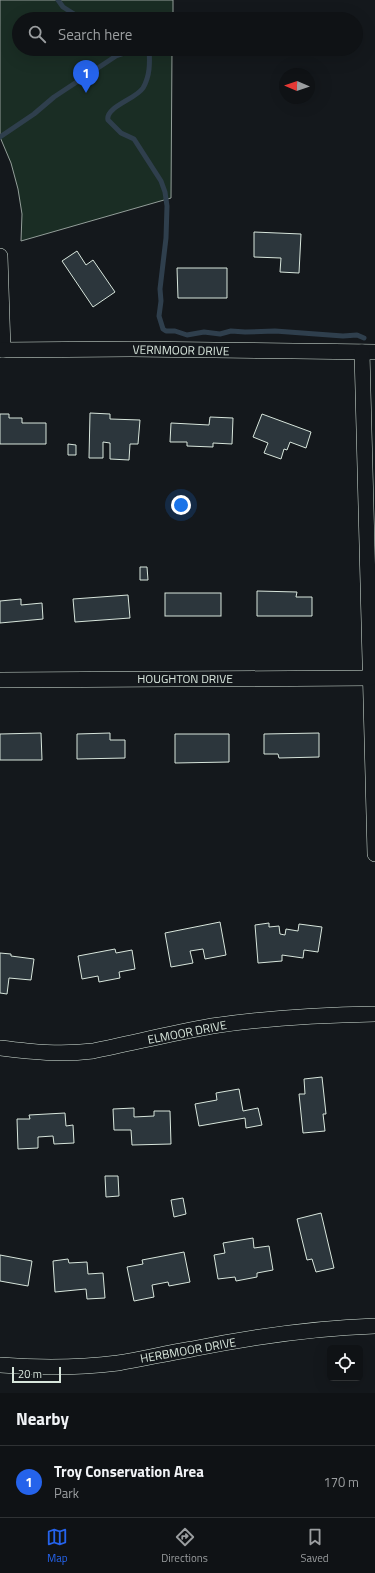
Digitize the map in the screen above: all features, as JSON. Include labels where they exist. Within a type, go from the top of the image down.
[{"type":"street","points":[[0,256],[1,350]]},
{"type":"street","name":"VERNMOOR DRIVE","points":[[1,350],[139,349],[369,352]]},
{"type":"street","points":[[369,352],[370,678],[375,854]]},
{"type":"street","name":"HOUGHTON DRIVE","points":[[0,680],[370,678]]},
{"type":"street","name":"ELMOOR DRIVE","points":[[0,1048],[54,1054],[74,1054],[210,1026],[252,1020],[375,1014]]},
{"type":"street","name":"HERBMOOR DRIVE","points":[[0,1365],[60,1368],[118,1363],[191,1349],[285,1334],[332,1328],[375,1326]]},
{"type":"green space","points":[[0,0],[173,0],[173,12],[12,12],[12,56],[172,56],[171,198],[21,241],[22,214],[18,189],[11,163],[0,137]]},
{"type":"building","points":[[254,232],[301,234],[299,273],[280,272],[281,258],[254,257]]},
{"type":"building","points":[[77,251],[86,265],[93,260],[115,292],[93,307],[62,261]]},
{"type":"building","points":[[177,268],[227,268],[227,298],[178,298]]},
{"type":"building","points":[[90,413],[110,414],[110,419],[140,420],[138,444],[130,444],[129,460],[110,459],[110,443],[103,442],[103,458],[89,458]]},
{"type":"building","points":[[0,414],[9,414],[9,418],[22,418],[22,423],[46,423],[46,444],[0,444]]},
{"type":"building","points":[[262,414],[311,432],[306,448],[290,442],[287,450],[284,449],[281,459],[264,453],[268,443],[253,437]]},
{"type":"building","points":[[210,417],[233,418],[232,444],[213,443],[213,447],[187,446],[187,442],[170,442],[171,423],[209,425]]},
{"type":"building","points":[[68,444],[76,445],[76,455],[68,455]]},
{"type":"building","points":[[140,567],[147,567],[148,580],[140,580]]},
{"type":"building","points":[[257,591],[297,592],[296,597],[312,597],[312,616],[257,616]]},
{"type":"building","points":[[165,593],[221,593],[221,616],[165,616]]},
{"type":"building","points":[[128,595],[130,618],[75,622],[73,599]]},
{"type":"building","points":[[21,599],[21,605],[42,603],[43,619],[0,623],[0,601]]},
{"type":"building","points":[[41,733],[42,760],[0,760],[0,734]]},
{"type":"building","points":[[110,733],[110,740],[125,740],[125,758],[77,759],[77,734]]},
{"type":"building","points":[[319,733],[319,757],[279,758],[278,754],[264,754],[264,734]]},
{"type":"building","points":[[175,734],[229,734],[229,762],[175,763]]},
{"type":"building","points":[[220,922],[226,955],[205,959],[203,949],[190,951],[193,963],[171,967],[165,933]]},
{"type":"building","points":[[269,923],[269,927],[279,926],[280,934],[285,935],[286,929],[298,931],[299,924],[322,927],[318,952],[304,950],[303,958],[282,955],[282,961],[258,963],[255,925]]},
{"type":"building","points":[[115,949],[116,953],[132,950],[135,969],[119,972],[120,978],[99,982],[98,976],[82,979],[78,956]]},
{"type":"building","points":[[0,953],[34,959],[31,980],[9,978],[7,994],[0,993]]},
{"type":"building","points":[[322,1077],[326,1114],[323,1114],[325,1131],[303,1133],[299,1094],[305,1094],[304,1079]]},
{"type":"building","points":[[239,1089],[243,1111],[258,1108],[262,1125],[246,1128],[245,1118],[199,1126],[195,1104],[217,1100],[216,1093]]},
{"type":"building","points":[[134,1108],[134,1117],[154,1116],[154,1111],[170,1111],[171,1144],[132,1145],[131,1130],[114,1130],[113,1109]]},
{"type":"building","points":[[65,1113],[66,1126],[73,1125],[74,1143],[54,1144],[53,1136],[38,1137],[38,1148],[18,1149],[17,1119],[30,1119],[29,1115]]},
{"type":"building","points":[[105,1176],[118,1176],[119,1196],[106,1197]]},
{"type":"building","points":[[183,1198],[186,1214],[174,1217],[171,1200]]},
{"type":"building","points":[[321,1213],[334,1268],[316,1272],[312,1259],[307,1260],[297,1219]]},
{"type":"building","points":[[253,1238],[254,1248],[269,1246],[273,1270],[257,1273],[257,1277],[236,1281],[235,1277],[218,1279],[214,1255],[225,1253],[223,1243]]},
{"type":"building","points":[[184,1252],[190,1282],[169,1286],[168,1282],[152,1285],[154,1297],[134,1301],[127,1267],[143,1264],[142,1260]]},
{"type":"building","points":[[0,1255],[32,1261],[28,1286],[0,1281]]},
{"type":"building","points":[[68,1259],[69,1263],[87,1262],[88,1274],[103,1273],[105,1298],[87,1299],[86,1289],[55,1292],[53,1261]]},
{"type":"waterway","points":[[58,0],[63,7],[71,12]]},
{"type":"waterway","points":[[0,137],[34,114],[54,97],[116,56]]},
{"type":"waterway","points":[[149,56],[149,69],[143,88],[134,96],[111,111],[108,115],[108,120],[121,133],[134,139],[161,181],[165,192],[167,206],[166,238],[160,289],[161,301],[159,316],[163,329],[166,331],[175,331],[187,335],[204,332],[220,334],[231,331],[275,331],[343,336],[357,335],[364,338]]},
{"type":"place","name":"Troy Conservation Area","points":[[86,93]]}]
